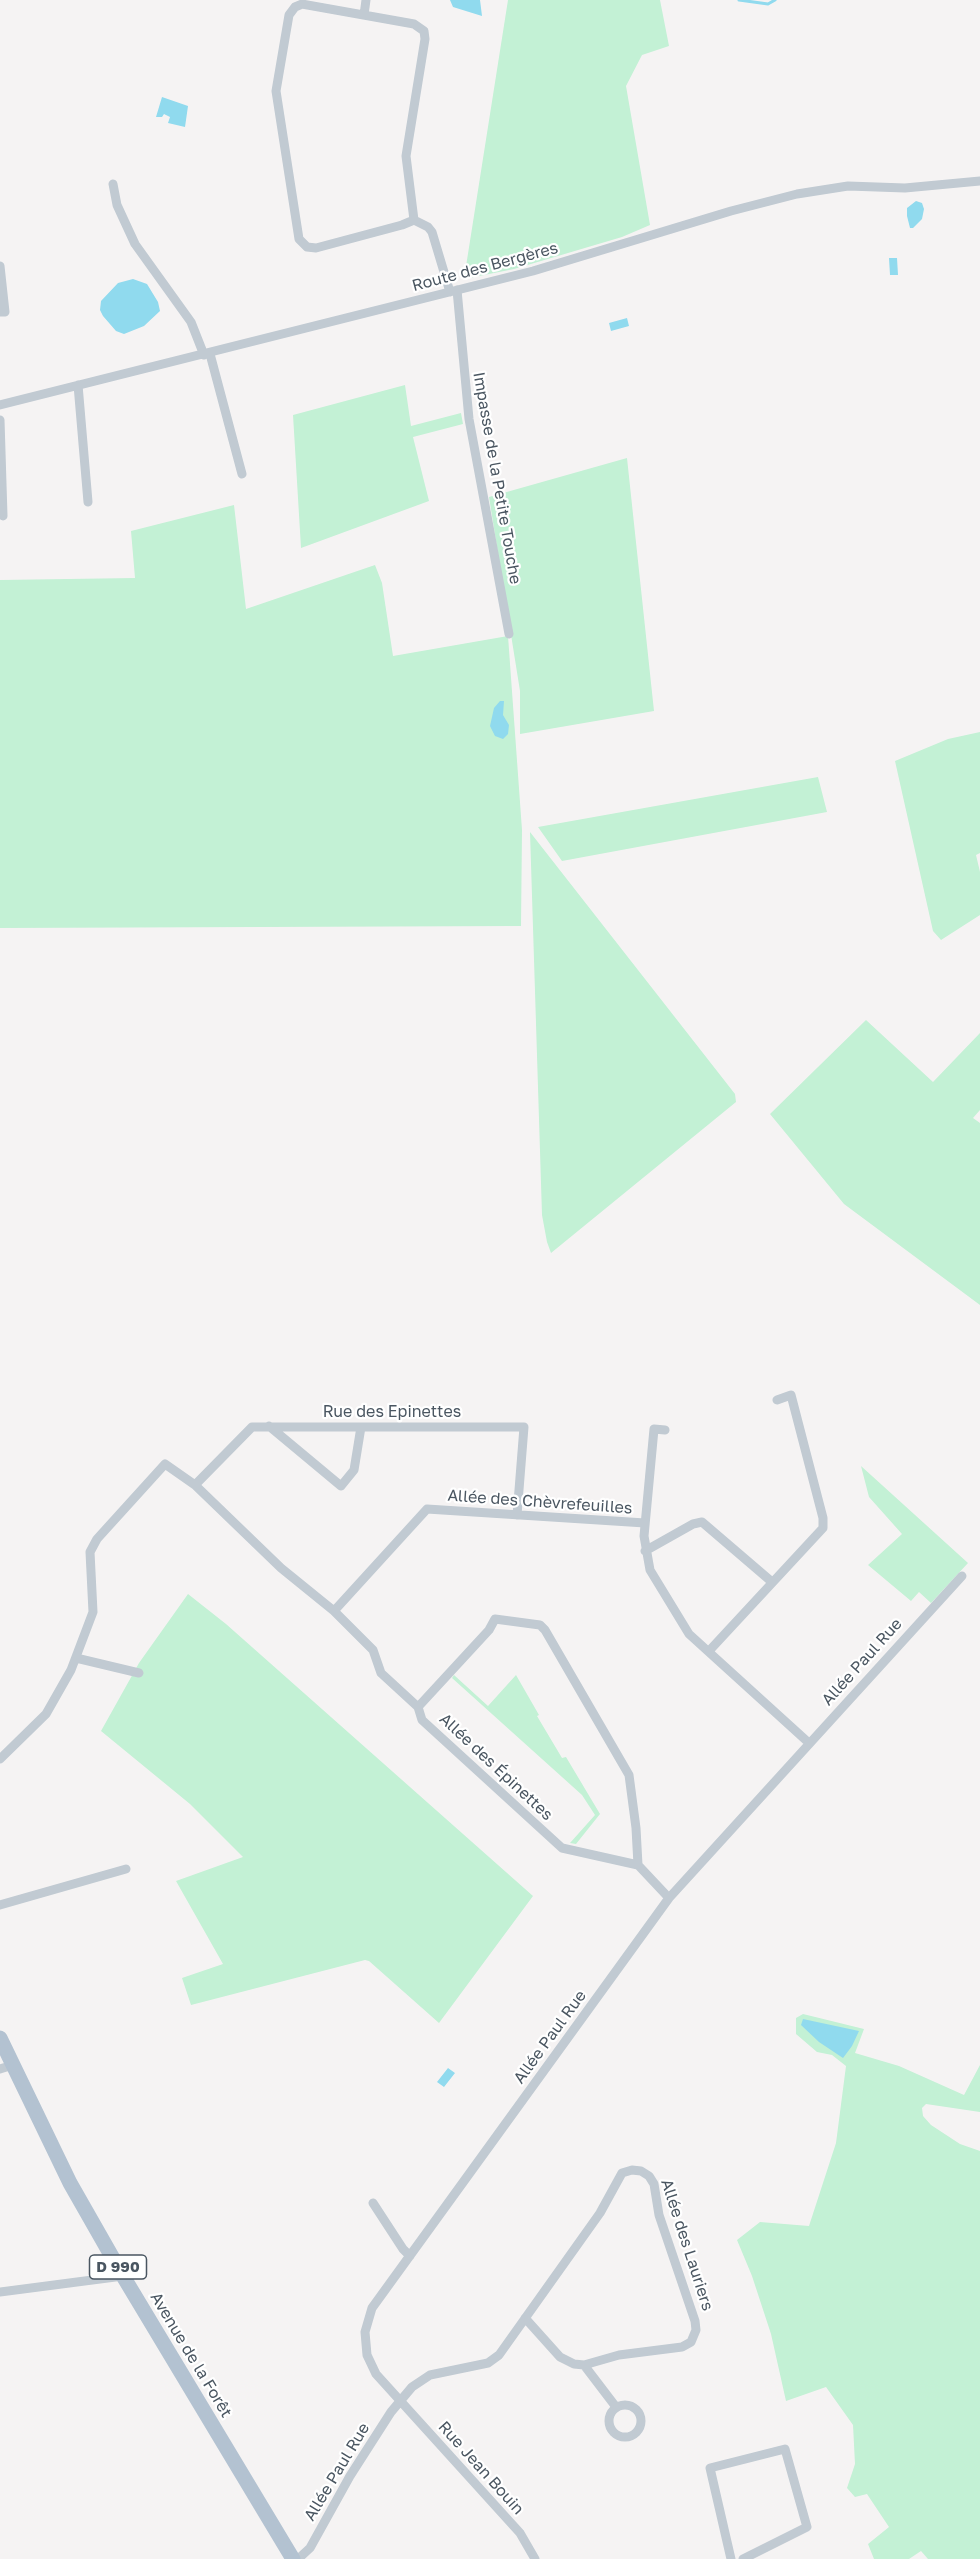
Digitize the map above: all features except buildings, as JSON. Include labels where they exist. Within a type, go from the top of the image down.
[{"type":"main road","name":"Avenue de la Forêt","points":[[0,2038],[6,2067],[70,2183],[123,2276],[293,2559]]},
{"type":"street","points":[[364,15],[366,0]]},
{"type":"street","points":[[302,4],[414,24],[422,28],[425,35],[406,156],[414,220],[316,248],[304,245],[298,236],[276,91],[289,15],[295,7],[302,4]]},
{"type":"street","name":"Route des Bergères","points":[[0,405],[533,271],[730,212],[806,192],[848,186],[905,188],[980,181]]},
{"type":"street","points":[[113,184],[117,205],[135,244],[191,322],[207,354],[242,474]]},
{"type":"street","name":"Impasse de la Petite Touche","points":[[414,220],[428,227],[432,232],[454,291],[469,419],[509,634]]},
{"type":"street","points":[[0,266],[5,312],[0,312]]},
{"type":"street","points":[[78,385],[88,502]]},
{"type":"street","points":[[0,420],[3,516]]},
{"type":"street","points":[[710,1651],[823,1528],[823,1518],[791,1395],[777,1400]]},
{"type":"street","points":[[269,1426],[341,1486],[354,1470],[361,1427]]},
{"type":"street","name":"Rue des Epinettes","points":[[195,1485],[252,1427],[524,1427],[517,1515]]},
{"type":"street","points":[[665,1430],[654,1429],[645,1523],[645,1551],[650,1570],[689,1635],[710,1651],[809,1743]]},
{"type":"street","name":"Allée des Épinettes","points":[[76,1658],[93,1612],[90,1552],[97,1539],[165,1464],[195,1485],[281,1568],[334,1611],[373,1650],[381,1673],[418,1707],[422,1720],[562,1848],[638,1865]]},
{"type":"street","name":"Allée des Chèvrefeuilles","points":[[334,1611],[427,1509],[645,1523]]},
{"type":"street","points":[[645,1551],[693,1524],[702,1522],[772,1582]]},
{"type":"street","name":"Allée Paul Rue","points":[[298,2559],[310,2548],[350,2476],[399,2400],[376,2374],[367,2355],[365,2332],[372,2308],[669,1898],[962,1576]]},
{"type":"street","points":[[418,1707],[489,1630],[495,1618],[540,1625],[629,1775],[638,1865],[669,1898]]},
{"type":"street","points":[[0,1759],[46,1714],[76,1658],[139,1673]]},
{"type":"street","points":[[0,1905],[126,1869]]},
{"type":"street","name":"Allée des Lauriers","points":[[399,2400],[412,2387],[430,2375],[488,2363],[499,2355],[600,2213],[622,2173],[632,2170],[641,2171],[649,2176],[654,2184],[659,2215],[695,2320],[696,2330],[691,2342],[682,2347],[619,2355],[584,2365]]},
{"type":"street","points":[[373,2203],[410,2256]]},
{"type":"street","points":[[0,2292],[123,2276]]},
{"type":"street","points":[[525,2318],[561,2357],[574,2364],[584,2365],[616,2407]]},
{"type":"street","name":"Rue Jean Bouin","points":[[399,2400],[520,2534],[535,2559]]},
{"type":"street","points":[[731,2559],[710,2468],[785,2449],[807,2527],[743,2559]]},
{"type":"green space","points":[[508,0],[660,0],[669,46],[642,55],[626,86],[650,225],[622,237],[514,269],[464,279]]},
{"type":"green space","points":[[405,385],[411,426],[461,413],[463,424],[413,437],[429,501],[301,548],[293,415]]},
{"type":"green space","points":[[627,458],[654,711],[520,734],[520,691],[489,497]]},
{"type":"green space","points":[[234,505],[246,609],[375,565],[382,583],[393,656],[508,636],[522,830],[521,926],[0,928],[0,580],[135,578],[131,531]]},
{"type":"green space","points":[[980,732],[980,853],[976,855],[980,872],[980,915],[941,940],[933,931],[895,761],[948,739]]},
{"type":"green space","points":[[818,777],[827,812],[562,861],[538,827]]},
{"type":"green space","points":[[530,832],[735,1094],[736,1102],[551,1253],[542,1215]]},
{"type":"green space","points":[[866,1020],[933,1082],[980,1033],[980,1110],[973,1118],[980,1123],[980,1305],[844,1204],[770,1114]]},
{"type":"green space","points":[[861,1466],[968,1563],[931,1603],[919,1592],[911,1601],[868,1565],[902,1534],[869,1497]]},
{"type":"green space","points":[[188,1594],[226,1624],[533,1896],[439,2023],[369,1961],[365,1960],[191,2005],[182,1978],[223,1964],[176,1881],[243,1857],[190,1804],[101,1731],[139,1663]]},
{"type":"green space","points":[[454,1675],[488,1706],[516,1675],[562,1758],[566,1757],[600,1814],[576,1844],[570,1843],[595,1815],[582,1795],[452,1678]]},
{"type":"green space","points":[[803,2014],[864,2029],[855,2053],[899,2066],[964,2095],[980,2065],[980,2112],[926,2104],[922,2108],[923,2116],[931,2125],[960,2144],[980,2151],[980,2559],[928,2559],[921,2551],[909,2559],[874,2559],[868,2544],[889,2527],[867,2494],[855,2497],[847,2488],[855,2464],[853,2425],[826,2387],[786,2401],[771,2334],[752,2276],[737,2240],[760,2222],[809,2226],[836,2143],[846,2066],[832,2055],[817,2052],[796,2034],[796,2018]]},
{"type":"water","points":[[450,0],[480,0],[482,16],[453,7]]},
{"type":"water","points":[[162,97],[188,106],[185,127],[168,123],[170,117],[164,114],[162,117],[156,117]]},
{"type":"water","points":[[916,201],[922,203],[924,209],[922,219],[910,228],[907,208]]},
{"type":"water","points":[[889,258],[897,258],[898,275],[890,275]]},
{"type":"water","points":[[133,279],[147,284],[158,302],[160,311],[144,326],[124,334],[116,331],[103,316],[100,310],[101,301],[118,283]]},
{"type":"water","points":[[627,318],[629,326],[611,331],[609,323]]},
{"type":"water","points":[[500,701],[504,701],[503,715],[509,725],[508,734],[503,739],[495,736],[490,726],[494,708]]},
{"type":"water","points":[[803,2019],[859,2031],[843,2058],[819,2042],[801,2025]]},
{"type":"water","points":[[448,2068],[455,2073],[444,2087],[437,2082]]},
{"type":"waterway","points":[[739,0],[768,4],[775,0]]}]
